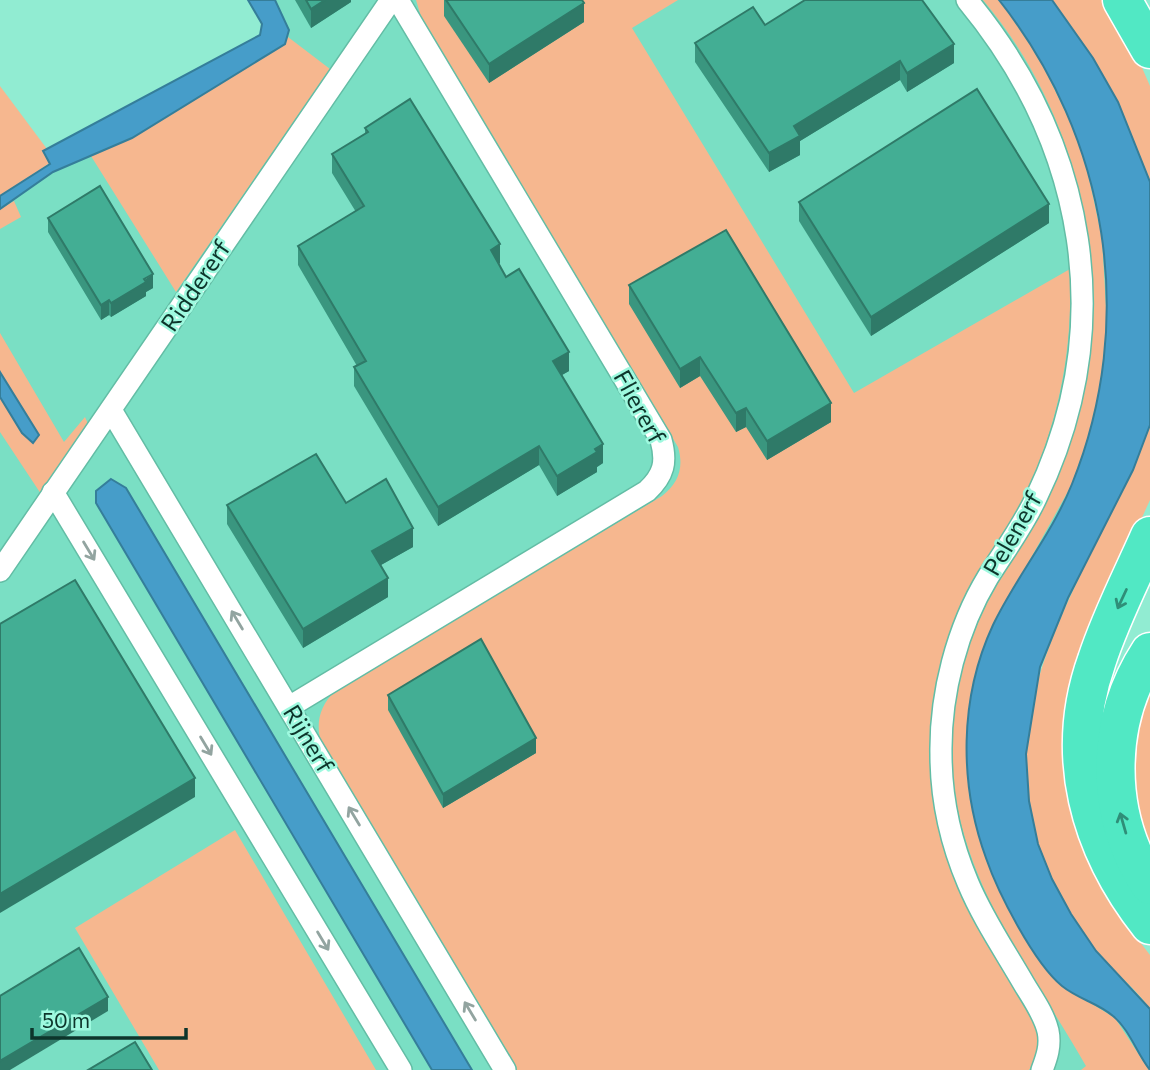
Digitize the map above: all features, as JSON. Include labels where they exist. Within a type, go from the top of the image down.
[{"type":"highway","points":[[1122,0],[1150,50]]},
{"type":"highway","points":[[1150,537],[1096,661],[1086,701],[1081,758],[1088,810],[1098,842],[1115,874],[1150,925]]},
{"type":"highway","points":[[1150,652],[1123,708],[1115,757],[1118,806],[1124,830],[1150,885]]},
{"type":"street","name":"Riddererf","points":[[0,571],[391,0]]},
{"type":"street","name":"Fliererf","points":[[289,707],[647,491],[658,481],[664,468],[665,456],[660,440],[398,0]]},
{"type":"street","name":"Pelenerf","points":[[967,0],[1007,53],[1048,127],[1070,196],[1081,269],[1080,340],[1062,434],[1032,506],[987,578],[962,634],[946,695],[940,755],[946,810],[964,874],[982,912],[1044,1018],[1049,1046],[1042,1070]]},
{"type":"street","name":"Rijnerf","points":[[111,410],[505,1070]]},
{"type":"street","points":[[53,492],[401,1070]]},
{"type":"shaded area","points":[[259,0],[1018,0],[1070,73],[1123,360],[987,695],[1150,1070],[0,1070],[0,201],[275,35]]},
{"type":"shaded area","points":[[416,0],[678,0],[632,28],[854,393],[1070,269],[1066,354],[1048,436],[1023,500],[968,592],[958,614],[943,658],[932,728],[932,781],[942,835],[971,911],[1033,1021],[1038,1046],[1029,1070],[516,1070],[322,746],[320,716],[325,703],[335,691],[662,496],[673,486],[680,468],[678,447],[422,20]]},
{"type":"shaded area","points":[[983,0],[999,0],[1034,47],[1082,146],[1102,238],[1107,326],[1101,386],[1092,427],[1071,486],[993,626],[981,657],[972,691],[966,760],[970,800],[986,860],[1007,903],[1094,1005],[1115,1018],[1149,1070],[1081,1070],[1086,1066],[999,919],[966,841],[956,800],[952,734],[958,690],[969,646],[986,605],[1047,500],[1072,438],[1087,373],[1092,307],[1088,241],[1075,176],[1053,114],[1022,54]]},
{"type":"shaded area","points":[[1052,0],[1106,0],[1126,31],[1150,86],[1150,182],[1093,58]]},
{"type":"shaded area","points":[[288,37],[330,69],[176,292],[91,156],[132,138],[284,44]]},
{"type":"shaded area","points":[[0,86],[47,149],[43,151],[50,163],[0,196]]},
{"type":"shaded area","points":[[14,201],[21,217],[0,229],[0,209]]},
{"type":"shaded area","points":[[0,333],[64,442],[85,417],[88,424],[41,494],[0,432],[0,397],[22,433],[39,435],[0,372]]},
{"type":"shaded area","points":[[1150,425],[1150,500],[1102,605],[1063,739],[1066,792],[1077,836],[1106,898],[1150,955],[1150,1009],[1090,945],[1056,890],[1031,817],[1026,757],[1033,700],[1050,645]]},
{"type":"shaded area","points":[[1150,687],[1150,848],[1138,807],[1134,768],[1139,728]]},
{"type":"shaded area","points":[[235,830],[376,1070],[159,1070],[75,928]]},
{"type":"water","points":[[248,0],[275,0],[289,30],[285,44],[132,138],[53,172],[0,209],[0,196],[50,164],[43,151],[260,35],[262,24]]},
{"type":"water","points":[[999,0],[1052,0],[1093,58],[1118,102],[1150,182],[1150,425],[1133,470],[1068,598],[1040,667],[1026,754],[1029,801],[1038,844],[1052,879],[1096,951],[1150,1009],[1150,1070],[1119,1022],[1062,986],[1029,945],[992,873],[977,830],[971,801],[967,741],[974,682],[993,625],[1072,484],[1092,422],[1104,359],[1107,295],[1101,232],[1087,171],[1066,111],[1036,54]]},
{"type":"water","points":[[0,372],[39,435],[33,443],[22,433],[0,397]]},
{"type":"water","points":[[111,479],[126,488],[472,1070],[432,1070],[96,503],[96,491]]},
{"type":"building","points":[[306,0],[325,0],[311,9]]},
{"type":"building","points":[[446,0],[582,0],[584,3],[489,64]]},
{"type":"building","points":[[805,0],[922,0],[954,44],[907,73],[900,61],[794,126],[800,136],[769,153],[695,43],[753,7],[765,25]]},
{"type":"building","points":[[977,89],[1049,204],[871,317],[799,202]]},
{"type":"building","points":[[410,99],[500,244],[491,250],[506,277],[519,269],[569,352],[553,361],[603,444],[595,449],[597,452],[557,476],[539,446],[438,507],[354,367],[366,361],[298,246],[364,206],[332,154],[368,132],[365,128]]},
{"type":"building","points":[[100,186],[153,274],[144,279],[146,282],[111,303],[109,300],[101,305],[48,218]]},
{"type":"building","points":[[726,230],[831,403],[767,441],[746,408],[736,413],[700,357],[680,369],[629,285]]},
{"type":"building","points":[[316,454],[346,503],[386,479],[413,528],[372,551],[388,578],[303,629],[227,505]]},
{"type":"building","points":[[75,580],[195,778],[0,894],[0,624]]},
{"type":"building","points":[[481,639],[536,738],[443,794],[388,695]]},
{"type":"building","points":[[79,948],[108,997],[0,1061],[0,996]]},
{"type":"building","points":[[135,1042],[152,1070],[88,1070]]}]
